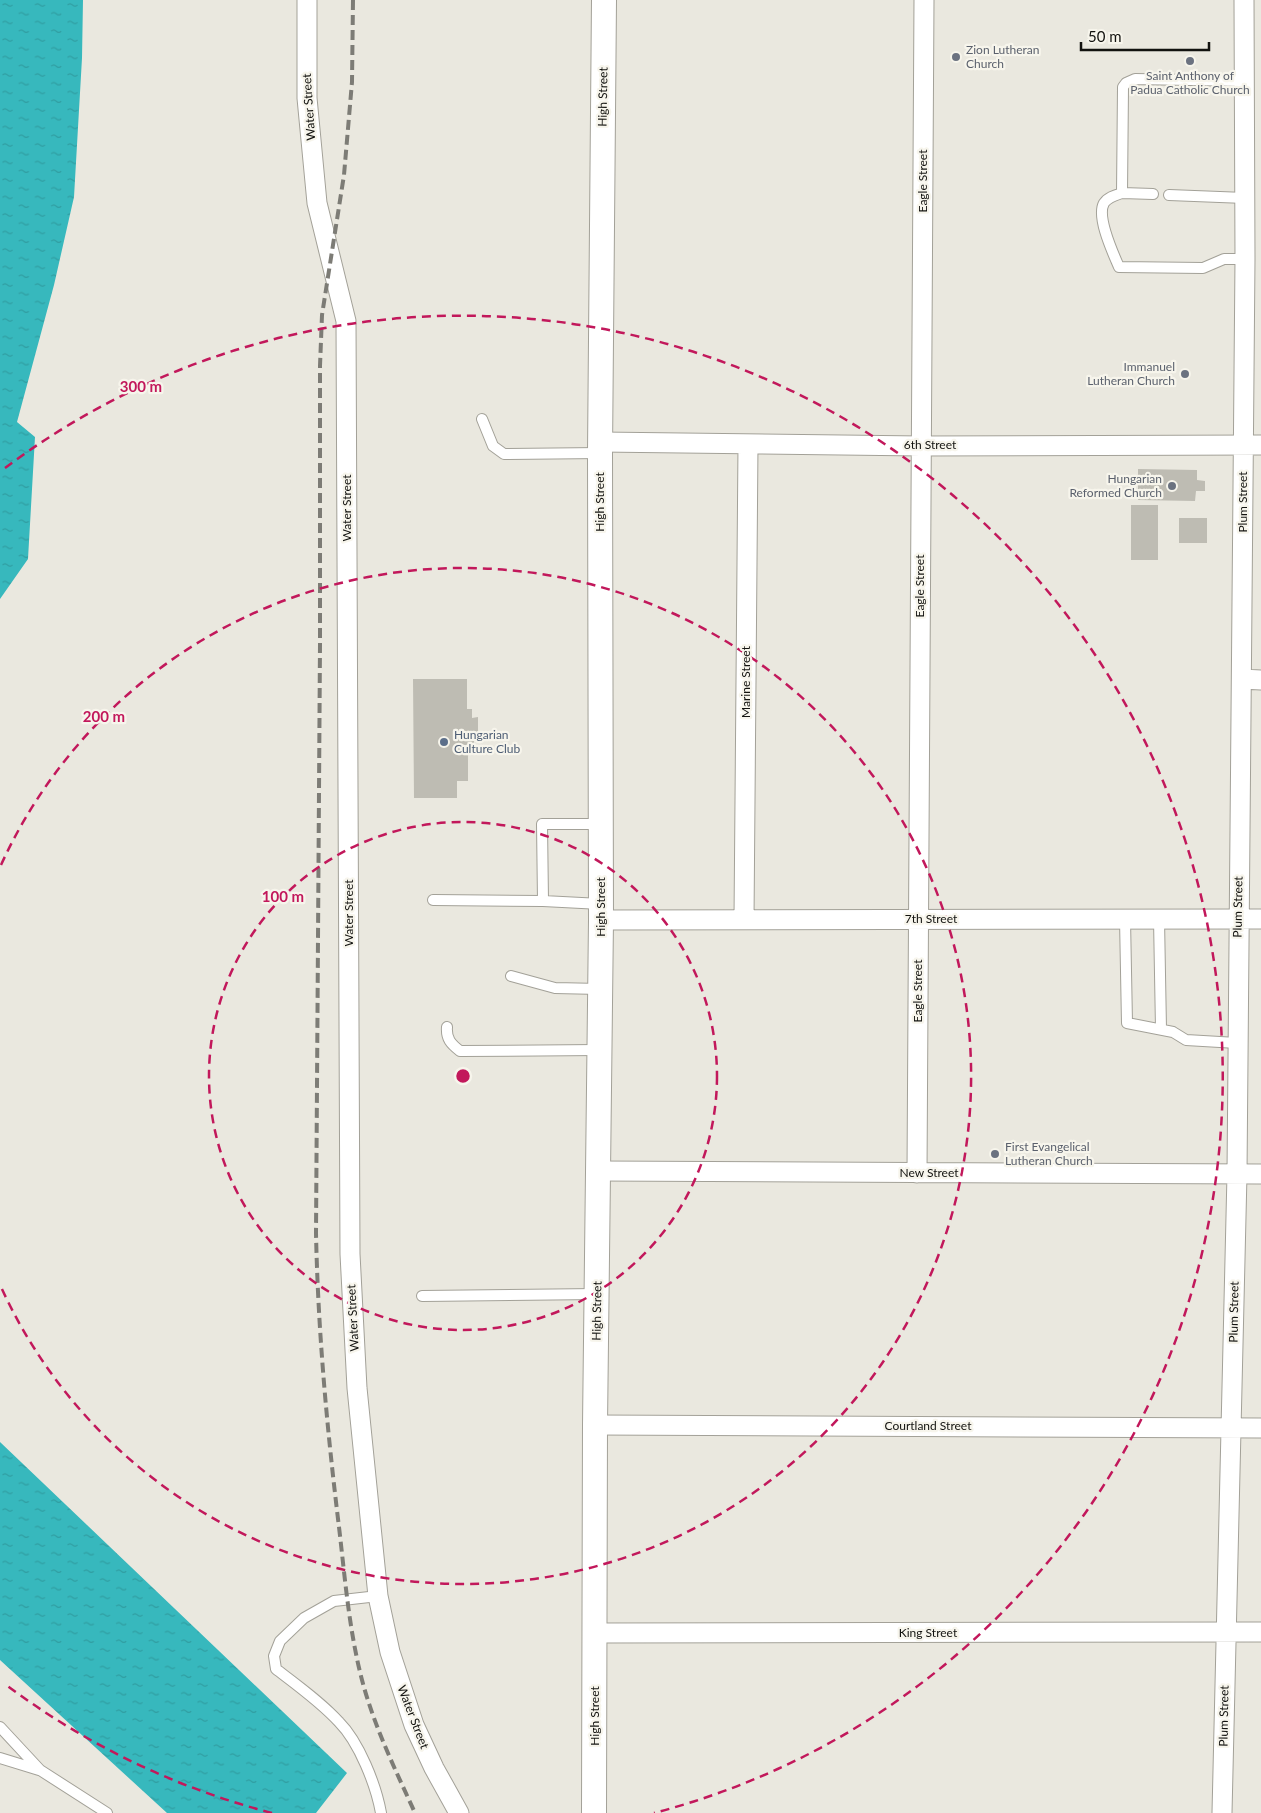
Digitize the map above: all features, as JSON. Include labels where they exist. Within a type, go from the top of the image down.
[{"type":"street","name":"Water Street","points":[[307,0],[307,98],[317,203],[346,321],[350,1254],[358,1388],[378,1596],[390,1652],[414,1725],[434,1768],[459,1813]]},
{"type":"street","name":"High Street","points":[[594,1813],[601,912],[600,448],[604,0]]},
{"type":"street","name":"Eagle Street","points":[[917,1173],[924,0]]},
{"type":"street","name":"Plum Street","points":[[1222,1813],[1237,1174],[1238,919],[1242,680],[1252,445],[1245,259],[1253,198],[1245,81],[1244,0]]},
{"type":"street","name":"6th Street","points":[[600,448],[748,445],[1252,445]]},
{"type":"street","name":"Marine Street","points":[[744,920],[748,445]]},
{"type":"street","points":[[1242,680],[1261,680]]},
{"type":"street","name":"7th Street","points":[[601,912],[744,920],[1261,919]]},
{"type":"street","name":"New Street","points":[[598,1171],[1261,1174]]},
{"type":"street","name":"Courtland Street","points":[[596,1425],[1261,1428]]},
{"type":"street","name":"King Street","points":[[596,1633],[1261,1632]]},
{"type":"lane","points":[[1122,193],[1123,87],[1126,82],[1134,79],[1245,81]]},
{"type":"lane","points":[[1153,194],[1122,193],[1110,197],[1104,202],[1102,212],[1107,239],[1119,267],[1204,268],[1224,259],[1245,259]]},
{"type":"lane","points":[[1169,195],[1253,198]]},
{"type":"lane","points":[[482,419],[493,446],[504,454],[600,448]]},
{"type":"lane","points":[[542,901],[542,824],[601,824]]},
{"type":"lane","points":[[433,900],[542,901],[601,912]]},
{"type":"lane","points":[[1125,919],[1127,1023],[1173,1032],[1186,1040],[1237,1042]]},
{"type":"lane","points":[[1159,919],[1161,1029]]},
{"type":"lane","points":[[511,976],[555,988],[600,989]]},
{"type":"lane","points":[[447,1027],[446,1036],[451,1044],[460,1051],[600,1050]]},
{"type":"lane","points":[[422,1296],[597,1294]]},
{"type":"lane","points":[[378,1596],[334,1600],[304,1618],[280,1641],[274,1656],[276,1670],[340,1722],[359,1751],[378,1795],[381,1813]]},
{"type":"lane","points":[[0,1727],[40,1770],[107,1813]]},
{"type":"lane","points":[[0,1758],[40,1770]]},
{"type":"water","points":[[0,0],[83,0],[82,58],[74,197],[54,285],[17,422],[35,437],[28,559],[0,599]]},
{"type":"water","points":[[0,1442],[347,1773],[316,1813],[167,1813],[0,1660]]},
{"type":"building","name":"Hungarian Reformed Church","points":[[1138,469],[1197,470],[1197,480],[1205,481],[1205,491],[1196,491],[1195,501],[1138,500]]},
{"type":"building","points":[[1131,505],[1158,505],[1158,560],[1131,560]]},
{"type":"building","points":[[1179,518],[1207,518],[1207,543],[1179,543]]},
{"type":"building","name":"Hungarian Culture Club","points":[[413,679],[467,679],[467,709],[472,709],[472,718],[478,717],[478,737],[474,737],[474,746],[468,746],[468,781],[457,781],[457,798],[414,798]]},
{"type":"railway","points":[[353,0],[352,82],[344,175],[322,315],[320,366],[317,1270],[327,1417],[345,1585],[354,1642],[362,1680],[373,1714],[415,1813]]},
{"type":"place","name":"Zion Lutheran Church","points":[[956,57]]},
{"type":"place","name":"Saint Anthony of Padua Catholic Church","points":[[1190,61]]},
{"type":"place","name":"Immanuel Lutheran Church","points":[[1185,374]]},
{"type":"place","name":"Hungarian Reformed Church","points":[[1172,486]]},
{"type":"place","name":"Hungarian Culture Club","points":[[444,742]]},
{"type":"place","name":"First Evangelical Lutheran Church","points":[[995,1154]]}]
